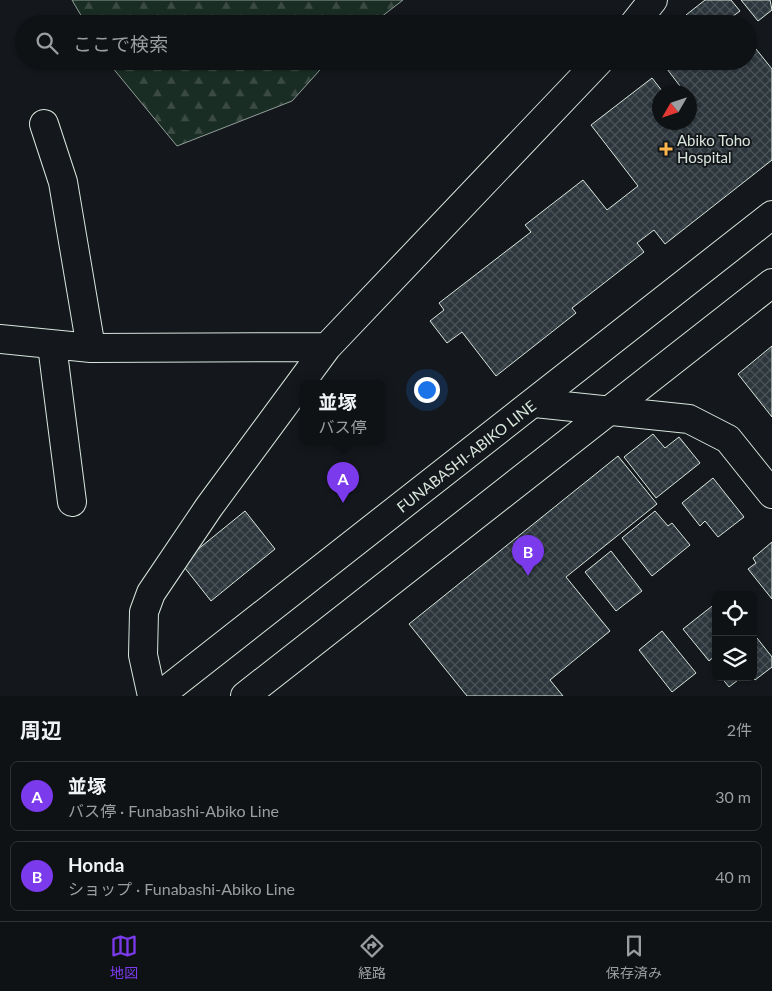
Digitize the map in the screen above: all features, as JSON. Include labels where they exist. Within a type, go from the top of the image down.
[{"type":"street","points":[[641,15],[653,0]]},
{"type":"street","points":[[303,380],[327,347],[590,70]]},
{"type":"street","points":[[44,124],[63,182],[91,348]]},
{"type":"street","name":"FUNABASHI-ABIKO LINE","points":[[159,696],[772,215]]},
{"type":"street","points":[[245,696],[772,283]]},
{"type":"street","points":[[0,339],[91,348],[327,347]]},
{"type":"street","points":[[52,344],[72,502]]},
{"type":"street","points":[[152,696],[143,655],[144,612],[151,593],[209,507],[300,384]]},
{"type":"street","points":[[535,402],[689,419],[728,439],[772,494]]},
{"type":"green space","points":[[72,0],[403,0],[384,15],[81,15]]},
{"type":"green space","points":[[114,70],[320,70],[292,101],[177,146]]},
{"type":"building","points":[[705,0],[731,0],[740,11],[735,15],[686,15]]},
{"type":"building","points":[[741,0],[770,0],[772,10],[758,21],[757,15],[753,15]]},
{"type":"building","points":[[757,50],[772,69],[772,160],[665,244],[654,230],[637,243],[644,252],[572,308],[576,313],[496,376],[462,332],[447,343],[430,321],[444,310],[439,303],[531,232],[525,225],[583,180],[607,210],[638,186],[591,125],[652,78],[658,85],[652,85],[652,130],[697,130],[697,85],[679,85],[668,70],[757,70]]},
{"type":"building","points":[[772,346],[772,417],[738,374]]},
{"type":"building","points":[[653,434],[665,448],[679,437],[700,463],[656,498],[624,457]]},
{"type":"building","points":[[618,456],[657,504],[566,577],[610,631],[550,680],[563,696],[467,696],[409,624]]},
{"type":"building","points":[[713,478],[744,517],[718,537],[705,521],[700,526],[682,503]]},
{"type":"building","points":[[245,511],[275,549],[211,601],[181,563]]},
{"type":"building","points":[[655,511],[668,526],[672,523],[690,545],[652,576],[622,538]]},
{"type":"building","points":[[772,542],[772,599],[748,569],[756,563],[753,558]]},
{"type":"building","points":[[611,551],[642,591],[616,611],[585,572]]},
{"type":"building","points":[[712,606],[712,658],[709,661],[683,629]]},
{"type":"building","points":[[662,631],[696,673],[672,692],[639,650]]},
{"type":"building","points":[[757,638],[772,657],[772,667],[757,678]]},
{"type":"building","points":[[724,681],[737,681],[729,687]]},
{"type":"place","name":"Abiko Toho Hospital","points":[[666,149]]},
{"type":"place","name":"並塚","points":[[343,503]]},
{"type":"place","name":"Honda","points":[[528,576]]}]
